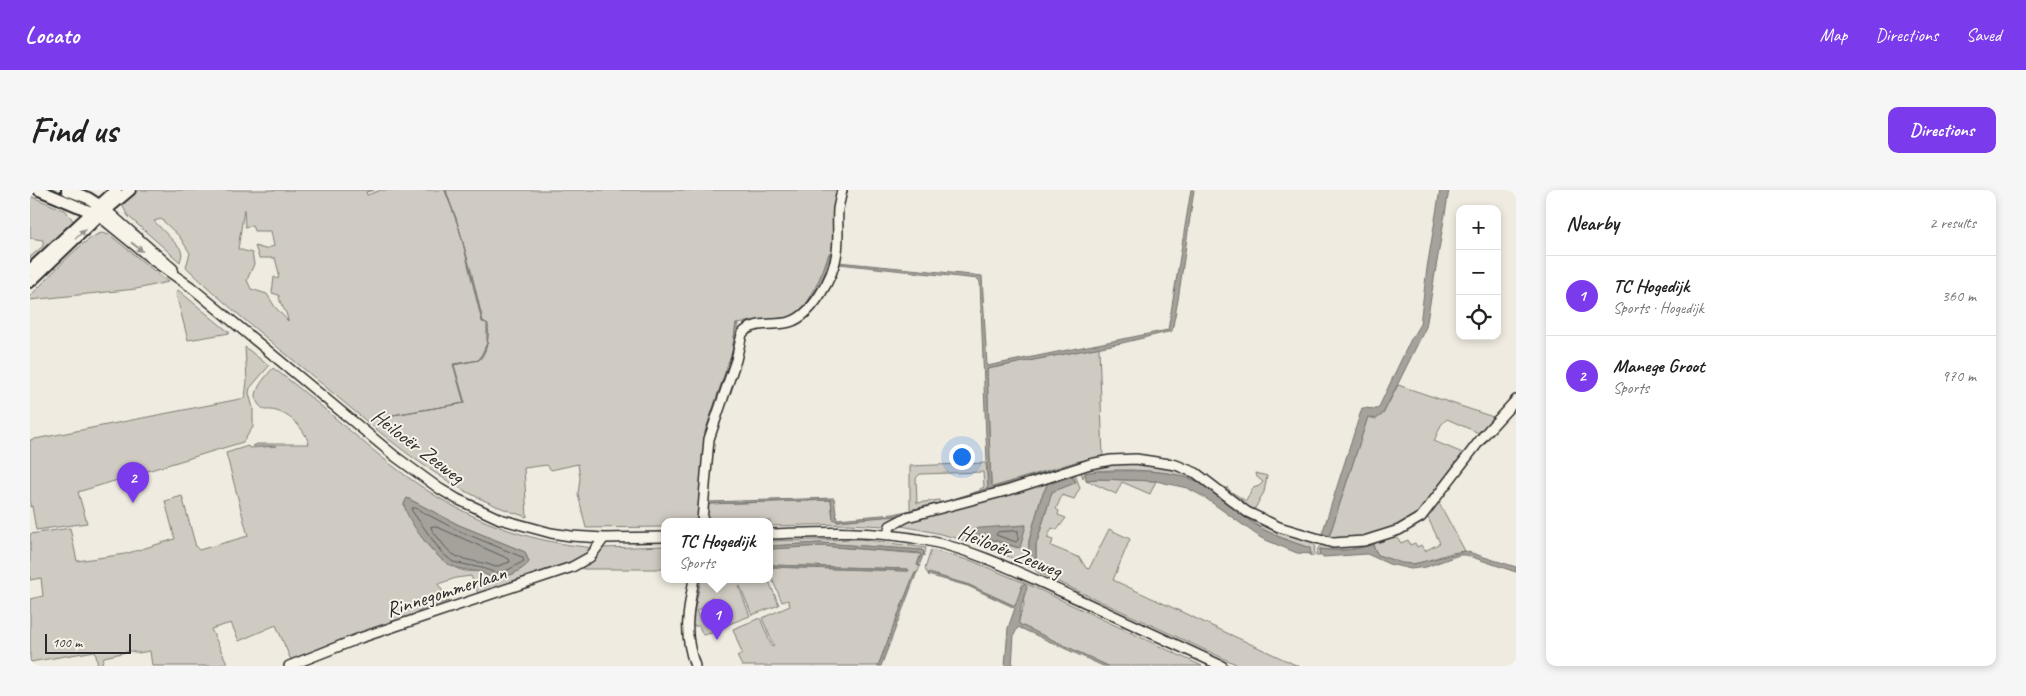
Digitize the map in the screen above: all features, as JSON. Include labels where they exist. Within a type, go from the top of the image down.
[{"type":"main road","name":"Heilooër Zeeweg","points":[[40,190],[99,210]]},
{"type":"main road","name":"Heilooër Zeeweg","points":[[67,190],[99,210]]},
{"type":"main road","points":[[30,282],[116,190]]},
{"type":"main road","points":[[30,270],[99,210],[130,190]]},
{"type":"street","points":[[702,518],[709,439],[736,360],[740,337],[745,330],[751,327],[796,321],[807,312],[818,298],[828,279],[837,251],[838,210],[842,190]]},
{"type":"street","name":"Heilooër Zeeweg","points":[[99,210],[154,261],[191,287],[396,457],[440,489],[477,509],[521,525],[571,536],[604,538],[661,537]]},
{"type":"street","points":[[888,535],[890,526],[906,516],[991,495],[1090,464],[1136,459],[1176,465],[1196,473],[1247,512],[1279,527],[1333,543],[1364,541],[1399,530],[1421,516],[1484,435],[1516,400]]},
{"type":"street","name":"Heilooër Zeeweg","points":[[773,534],[840,532],[888,535],[931,542],[982,557],[1222,666]]},
{"type":"street","name":"Rinnegommerlaan","points":[[289,666],[360,638],[572,568],[593,554],[604,538]]},
{"type":"street","points":[[693,583],[687,629],[688,645],[695,666]]},
{"type":"shaded area","points":[[134,190],[374,190],[366,192],[367,195],[381,190],[445,190],[450,203],[446,190],[839,190],[833,216],[832,253],[829,253],[815,290],[804,307],[789,317],[736,324],[732,352],[714,406],[698,518],[661,518],[661,527],[586,528],[578,494],[580,478],[578,464],[551,470],[547,465],[524,468],[527,517],[496,506],[466,492],[438,475],[386,437],[247,322],[201,281],[186,267],[190,253],[179,236],[161,219],[154,221],[180,248],[182,254],[180,262],[128,216],[121,203]],"holes":[[[244,209],[245,227],[252,225],[254,231],[271,231],[274,246],[265,249],[255,246],[259,258],[275,258],[279,273],[278,279],[274,277],[272,293],[279,295],[288,321],[275,307],[267,294],[251,289],[247,280],[254,264],[252,253],[238,249]]]},
{"type":"shaded area","points":[[30,196],[66,211],[74,222],[30,267],[30,257],[43,246],[43,240],[30,238]]},
{"type":"shaded area","points":[[102,233],[110,235],[168,282],[136,289],[30,300],[30,296],[65,260],[85,242]]},
{"type":"shaded area","points":[[178,290],[230,333],[188,340],[176,294]]},
{"type":"shaded area","points":[[245,347],[269,366],[250,388],[253,427],[243,442],[78,492],[87,523],[36,530],[32,506],[30,507],[30,440],[245,398],[247,381]]},
{"type":"shaded area","points":[[1099,347],[1103,457],[1075,462],[993,487],[991,482],[987,369]]},
{"type":"shaded area","points":[[273,368],[407,477],[447,503],[508,530],[551,542],[596,548],[573,565],[479,596],[471,576],[456,578],[438,584],[449,601],[291,660],[276,625],[239,641],[231,623],[211,629],[227,663],[218,666],[152,666],[150,651],[138,653],[131,651],[104,657],[101,666],[98,666],[95,651],[30,662],[30,599],[43,596],[41,578],[30,580],[30,534],[70,528],[77,561],[125,554],[175,539],[165,501],[182,496],[196,547],[199,550],[248,536],[226,453],[248,446],[249,448],[277,446],[253,446],[257,444],[309,444],[303,431],[286,415],[272,410],[265,410],[256,400],[261,383]],"holes":[[[407,498],[459,525],[525,552],[529,562],[522,569],[501,578],[490,577],[481,572],[463,571],[451,566],[426,543],[413,524],[404,504]]]},
{"type":"shaded area","points":[[1398,385],[1496,418],[1481,434],[1447,419],[1441,425],[1434,441],[1465,454],[1417,515],[1398,526],[1368,537],[1349,539],[1329,537],[1368,416],[1376,419],[1383,414]]},
{"type":"shaded area","points":[[1126,461],[1185,470],[1228,499],[1315,542],[1314,556],[1309,555],[1310,548],[1279,537],[1257,526],[1208,488],[1192,479],[1162,472],[1128,470],[1085,473],[1083,478],[1081,472],[1083,467]]},
{"type":"shaded area","points":[[986,463],[988,488],[980,492],[980,489],[984,487],[983,472],[920,474],[916,478],[917,503],[939,500],[940,503],[910,510],[910,466]]},
{"type":"shaded area","points":[[1071,471],[1075,474],[1080,488],[1074,499],[1062,495],[1056,509],[1059,511],[1058,515],[1066,518],[1057,530],[1052,528],[1047,538],[1053,540],[1051,546],[1080,558],[1086,568],[1089,569],[1109,529],[1130,539],[1113,580],[1298,666],[1240,666],[1037,572],[1033,567],[1036,561],[1036,545],[1052,492],[1076,482],[1074,478],[1070,477],[1052,483],[1048,480]]},
{"type":"shaded area","points":[[1256,473],[1267,476],[1264,492],[1254,510],[1226,492],[1227,487],[1246,501],[1253,488],[1263,482],[1257,477]]},
{"type":"shaded area","points":[[1086,480],[1156,481],[1150,494],[1122,482],[1116,494]]},
{"type":"shaded area","points":[[1045,483],[1047,485],[1041,498],[1029,541],[1028,565],[966,541],[901,526],[902,523]],"holes":[[[1026,525],[1018,548],[977,535],[972,530]]]},
{"type":"shaded area","points":[[831,500],[833,519],[837,521],[906,514],[885,526],[847,524],[773,526],[773,518],[704,518],[707,504]]},
{"type":"shaded area","points":[[1438,501],[1465,551],[1423,562],[1403,564],[1378,555],[1373,546],[1376,542],[1349,550],[1320,549],[1320,556],[1316,556],[1318,548],[1323,544],[1400,532],[1401,535],[1397,537],[1401,543],[1408,540],[1410,545],[1415,543],[1417,547],[1421,545],[1425,551],[1440,543],[1427,516]]},
{"type":"shaded area","points":[[861,539],[926,548],[924,556],[922,550],[820,543],[773,546],[773,541]]},
{"type":"shaded area","points":[[661,546],[661,569],[583,569],[582,566],[592,560],[603,548]]},
{"type":"shaded area","points":[[822,546],[921,554],[917,565],[920,565],[918,572],[915,573],[911,582],[878,666],[742,666],[737,656],[742,653],[733,629],[760,618],[772,647],[774,646],[762,618],[790,606],[788,600],[782,602],[773,581],[773,567],[908,571],[908,569],[773,565],[773,549]]},
{"type":"shaded area","points":[[931,550],[972,561],[1027,584],[1202,666],[1108,666],[1020,625],[1018,623],[1024,605],[1023,597],[1015,606],[969,585],[927,573],[925,569]]},
{"type":"shaded area","points":[[700,583],[770,583],[779,605],[752,615],[740,586],[750,616],[724,626],[712,597],[710,598],[723,628],[720,630],[715,622],[708,619],[704,607],[696,611],[701,621],[706,620],[715,623],[716,629],[712,633],[703,635],[699,626],[691,626]]},
{"type":"water","points":[[1191,190],[1194,190],[1172,331],[1122,343],[987,369],[991,482],[993,487],[1094,459],[947,504],[947,501],[988,488],[980,282],[978,279],[839,264],[838,262],[982,276],[987,366],[1168,330]]},
{"type":"water","points":[[1440,190],[1449,190],[1426,327],[1383,414],[1376,419],[1368,417],[1329,537],[1349,539],[1338,540],[1321,537],[1362,408],[1378,409],[1420,324]]},
{"type":"water","points":[[462,239],[483,321],[486,323],[482,322]]},
{"type":"water","points":[[830,253],[832,253],[830,261],[812,301],[798,316],[784,321],[744,325],[745,322],[787,318],[796,315],[812,295]]},
{"type":"water","points":[[736,324],[739,324],[733,361],[709,425],[698,518],[705,432],[732,352]]},
{"type":"water","points":[[487,343],[484,353],[479,360]]},
{"type":"water","points":[[479,360],[454,365],[465,403],[387,416],[464,403],[453,364]]},
{"type":"water","points":[[1097,471],[1162,472],[1199,482],[1213,490],[1257,526],[1279,537],[1310,548],[1311,554],[1297,553],[1261,538],[1204,497],[1187,488],[1156,481],[1086,480],[1085,473]]},
{"type":"water","points":[[1070,477],[1074,478],[1075,483],[1052,492],[1036,545],[1036,561],[1032,568],[1028,566],[1029,541],[1041,498],[1047,485],[1046,483],[939,512],[1048,480],[1052,483]]},
{"type":"water","points":[[407,498],[459,525],[525,552],[529,562],[514,573],[495,578],[480,572],[450,565],[429,547],[415,528],[404,504]]},
{"type":"water","points":[[834,498],[837,519],[894,514],[940,503],[941,506],[896,516],[837,521],[833,519],[831,500],[707,504],[708,502]]},
{"type":"water","points":[[1026,525],[1020,548],[977,535],[972,531],[980,528]]},
{"type":"water","points":[[1376,542],[1373,546],[1378,555],[1402,563],[1414,564],[1465,551],[1516,567],[1516,572],[1466,555],[1459,555],[1426,567],[1411,569],[1389,564],[1367,554],[1324,557],[1319,555],[1320,549],[1349,550]]},
{"type":"water","points":[[820,543],[922,550],[924,553],[919,566],[917,565],[921,555],[919,553],[822,546],[773,549],[773,546]]},
{"type":"water","points":[[773,565],[908,569],[909,571],[773,567]]},
{"type":"water","points":[[917,572],[881,666],[878,666],[911,582]]},
{"type":"water","points":[[929,573],[969,585],[1015,606],[1023,584],[1026,585],[1027,588],[1021,606],[1019,624],[1108,666],[1103,666],[1018,627],[1014,635],[1012,666],[1005,666],[1008,628],[1015,608],[968,586],[928,575]]},
{"type":"place","name":"Manege Groot","points":[[133,503]]},
{"type":"place","name":"TC Hogedijk","points":[[717,640]]}]
